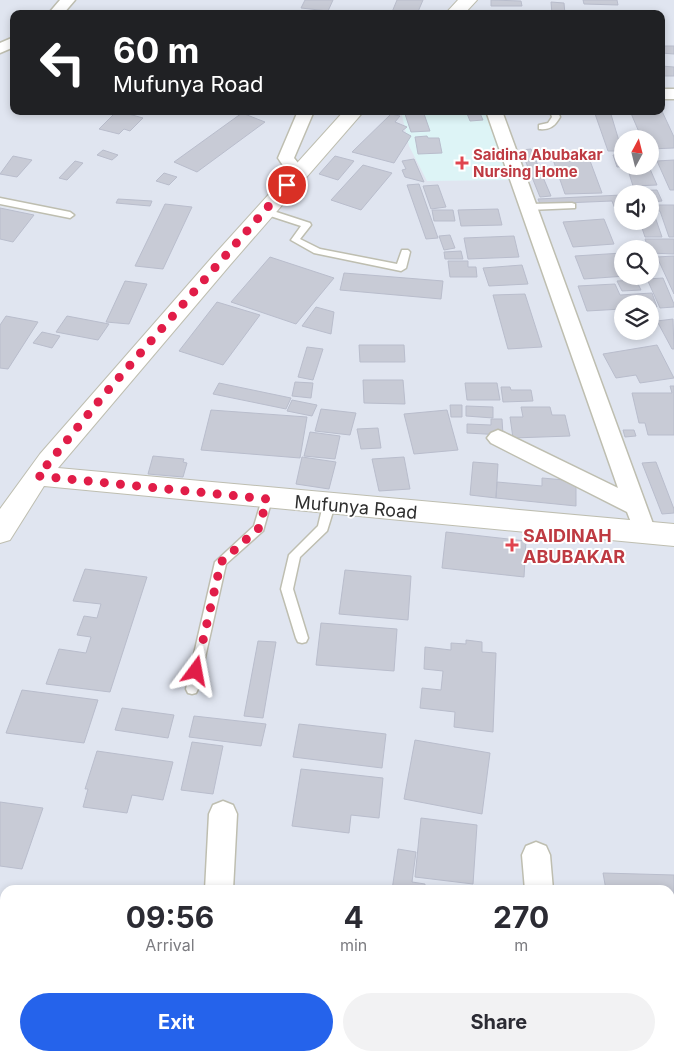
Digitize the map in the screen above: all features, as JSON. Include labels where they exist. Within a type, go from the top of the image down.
[{"type":"street","points":[[59,10],[68,0]]},
{"type":"street","points":[[458,10],[468,0]]},
{"type":"street","points":[[298,173],[286,158],[304,115]]},
{"type":"street","points":[[0,532],[38,476],[103,396],[264,211],[351,115]]},
{"type":"street","points":[[495,115],[645,532]]},
{"type":"street","points":[[498,438],[635,506]]},
{"type":"street","name":"Mufunya Road","points":[[38,476],[329,505],[674,535]]},
{"type":"street","points":[[219,885],[223,814]]},
{"type":"street","points":[[536,855],[539,885]]},
{"type":"lane","points":[[542,127],[552,125],[555,115]]},
{"type":"lane","points":[[0,201],[70,215]]},
{"type":"lane","points":[[529,206],[572,206]]},
{"type":"lane","points":[[264,211],[307,225],[295,240],[317,251],[401,268],[405,252]]},
{"type":"lane","points":[[192,689],[221,562],[259,528],[267,499]]},
{"type":"lane","points":[[302,638],[287,590],[295,555],[323,528],[329,505]]},
{"type":"shaded area","name":"Saidina Abubakar Nursing Home","points":[[402,115],[486,115],[496,132],[513,180],[427,181],[409,146]]},
{"type":"building","points":[[305,0],[333,0],[328,10],[301,8]]},
{"type":"building","points":[[397,0],[423,0],[419,10],[393,10]]},
{"type":"building","points":[[491,0],[521,1],[522,6],[491,6]]},
{"type":"building","points":[[583,0],[617,0],[618,5],[584,4]]},
{"type":"building","points":[[551,2],[564,3],[565,10],[552,10]]},
{"type":"building","points":[[665,46],[674,46],[674,54],[665,53]]},
{"type":"building","points":[[665,66],[674,67],[674,76],[665,76]]},
{"type":"building","points":[[113,115],[132,115],[143,118],[130,131],[124,129],[119,134],[99,129]]},
{"type":"building","points":[[239,115],[247,115],[265,122],[197,172],[174,162]]},
{"type":"building","points":[[390,115],[400,116],[395,122],[407,127],[402,131],[411,136],[394,163],[352,152]]},
{"type":"building","points":[[405,115],[424,115],[430,131],[411,132]]},
{"type":"building","points":[[468,115],[481,115],[483,120],[470,121]]},
{"type":"building","points":[[595,115],[611,115],[616,130],[614,130],[614,151],[608,151]]},
{"type":"building","points":[[632,115],[664,115],[674,137],[674,148],[659,149],[659,130],[638,130]]},
{"type":"building","points":[[427,136],[428,138],[439,138],[442,153],[418,154],[415,137]]},
{"type":"building","points":[[531,149],[551,196],[540,197],[521,150]]},
{"type":"building","points":[[103,150],[118,155],[112,160],[97,155]]},
{"type":"building","points":[[586,150],[602,193],[565,194],[550,151]]},
{"type":"building","points":[[13,156],[32,160],[17,177],[0,174]]},
{"type":"building","points":[[335,156],[354,161],[338,180],[319,174]]},
{"type":"building","points":[[414,159],[424,182],[405,177],[402,170],[406,169],[402,161]]},
{"type":"building","points":[[674,160],[674,190],[670,190],[659,165],[659,161]]},
{"type":"building","points":[[75,161],[83,163],[67,180],[59,178]]},
{"type":"building","points":[[363,165],[392,173],[361,210],[331,200]]},
{"type":"building","points":[[164,173],[177,177],[169,185],[156,181]]},
{"type":"building","points":[[630,175],[653,175],[657,185],[633,185]]},
{"type":"building","points":[[419,184],[438,238],[426,239],[407,185]]},
{"type":"building","points":[[438,185],[446,207],[431,209],[423,186]]},
{"type":"building","points":[[614,195],[614,206],[612,201],[540,204],[538,199]]},
{"type":"building","points":[[118,199],[152,201],[150,206],[116,203]]},
{"type":"building","points":[[165,204],[192,207],[163,269],[135,266]]},
{"type":"building","points":[[659,205],[674,205],[674,237],[669,237]]},
{"type":"building","points":[[0,208],[34,215],[13,242],[0,239]]},
{"type":"building","points":[[498,209],[502,225],[461,226],[458,210]]},
{"type":"building","points":[[432,210],[453,210],[455,221],[434,221]]},
{"type":"building","points":[[604,219],[614,244],[573,247],[563,222]]},
{"type":"building","points":[[659,228],[662,237],[645,237],[643,230],[659,230]]},
{"type":"building","points":[[450,235],[455,248],[444,250],[439,236]]},
{"type":"building","points":[[514,236],[519,257],[468,259],[464,238]]},
{"type":"building","points":[[674,239],[674,254],[659,253],[659,240],[645,240]]},
{"type":"building","points":[[461,251],[463,259],[445,259],[444,252]]},
{"type":"building","points":[[614,254],[614,277],[584,279],[575,256]]},
{"type":"building","points":[[674,256],[674,294],[659,261],[659,257]]},
{"type":"building","points":[[270,257],[334,278],[296,324],[231,302]]},
{"type":"building","points":[[448,261],[468,261],[468,267],[476,267],[477,277],[450,277]]},
{"type":"building","points":[[522,265],[528,284],[489,286],[483,268]]},
{"type":"building","points":[[344,273],[443,281],[441,299],[340,290]]},
{"type":"building","points":[[659,278],[663,278],[674,307],[660,308],[659,295],[654,295],[650,285],[659,285]]},
{"type":"building","points":[[125,281],[147,284],[129,324],[106,322]]},
{"type":"building","points":[[615,285],[620,295],[614,295],[614,309],[587,311],[578,286]]},
{"type":"building","points":[[619,285],[638,285],[641,290],[622,291]]},
{"type":"building","points":[[652,293],[653,295],[620,295]]},
{"type":"building","points":[[525,294],[542,347],[508,349],[493,295]]},
{"type":"building","points":[[217,302],[260,315],[223,365],[179,351]]},
{"type":"building","points":[[316,307],[334,312],[331,334],[302,326]]},
{"type":"building","points":[[6,316],[38,322],[8,369],[0,368],[0,325]]},
{"type":"building","points":[[67,316],[109,324],[98,340],[56,332]]},
{"type":"building","points":[[673,319],[674,349],[672,349],[659,325],[659,321]]},
{"type":"building","points":[[42,332],[60,336],[52,348],[33,343]]},
{"type":"building","points":[[359,345],[404,345],[405,362],[360,362]]},
{"type":"building","points":[[657,345],[674,378],[640,383],[636,375],[616,378],[603,354]]},
{"type":"building","points":[[307,347],[323,349],[313,380],[298,377]]},
{"type":"building","points":[[363,380],[403,380],[405,404],[364,403]]},
{"type":"building","points":[[295,382],[313,383],[311,398],[292,396]]},
{"type":"building","points":[[219,383],[291,398],[286,409],[213,394]]},
{"type":"building","points":[[465,383],[497,383],[500,400],[467,400]]},
{"type":"building","points":[[670,386],[674,386],[674,435],[648,435],[645,423],[639,423],[632,393],[672,393]]},
{"type":"building","points":[[501,387],[510,387],[511,390],[531,390],[533,401],[503,402]]},
{"type":"building","points":[[292,400],[317,405],[312,416],[287,411]]},
{"type":"building","points":[[450,405],[462,405],[462,417],[451,417]]},
{"type":"building","points":[[466,406],[493,407],[493,418],[466,416]]},
{"type":"building","points":[[521,407],[550,407],[552,415],[565,415],[570,436],[513,438],[510,417],[523,417]]},
{"type":"building","points":[[321,409],[356,413],[350,435],[315,431]]},
{"type":"building","points":[[211,410],[307,417],[300,458],[201,450]]},
{"type":"building","points":[[447,410],[458,450],[414,454],[404,414]]},
{"type":"building","points":[[491,419],[502,419],[503,435],[467,433],[467,424],[491,425]]},
{"type":"building","points":[[378,428],[381,448],[361,449],[357,429]]},
{"type":"building","points":[[623,430],[634,430],[636,436],[625,437]]},
{"type":"building","points":[[310,432],[340,436],[335,459],[304,456]]},
{"type":"building","points":[[153,456],[184,459],[183,462],[187,463],[183,477],[148,474]]},
{"type":"building","points":[[302,457],[336,462],[329,489],[296,484]]},
{"type":"building","points":[[404,457],[410,489],[379,491],[372,459]]},
{"type":"building","points":[[473,462],[498,464],[496,498],[470,495]]},
{"type":"building","points":[[656,462],[674,513],[662,514],[642,463]]},
{"type":"building","points":[[542,478],[576,481],[576,506],[496,498],[497,482],[542,486]]},
{"type":"building","points":[[446,532],[526,541],[524,577],[442,568]]},
{"type":"building","points":[[85,569],[147,577],[110,692],[46,684],[59,649],[86,653],[91,637],[77,635],[84,616],[97,618],[101,604],[73,601]]},
{"type":"building","points":[[345,570],[411,576],[408,620],[339,614]]},
{"type":"building","points":[[321,623],[397,629],[394,671],[316,665]]},
{"type":"building","points":[[466,640],[482,642],[482,652],[496,653],[493,732],[454,727],[455,712],[420,708],[422,688],[441,690],[443,671],[424,669],[425,647],[451,650],[451,643],[466,644]]},
{"type":"building","points":[[258,641],[276,642],[263,718],[244,716]]},
{"type":"building","points":[[22,690],[98,700],[84,743],[6,733]]},
{"type":"building","points":[[122,708],[174,715],[168,738],[115,730]]},
{"type":"building","points":[[194,716],[266,724],[261,746],[189,737]]},
{"type":"building","points":[[299,724],[386,734],[382,768],[293,757]]},
{"type":"building","points":[[415,740],[490,753],[482,814],[404,799]]},
{"type":"building","points":[[192,742],[223,746],[213,794],[181,790]]},
{"type":"building","points":[[97,751],[173,762],[163,800],[132,795],[127,813],[83,807],[88,789],[85,789]]},
{"type":"building","points":[[301,769],[383,778],[379,818],[351,815],[349,833],[292,826]]},
{"type":"building","points":[[0,802],[43,808],[22,869],[0,866]]},
{"type":"building","points":[[421,818],[477,825],[473,884],[415,877]]},
{"type":"building","points":[[398,849],[416,852],[412,882],[425,885],[393,885]]},
{"type":"building","points":[[603,873],[674,875],[674,885],[605,885]]},
{"type":"place","name":"Saidina Abubakar Nursing Home","points":[[462,163]]},
{"type":"place","name":"SAIDINAH ABUBAKAR","points":[[512,545]]},
{"type":"route","points":[[196,671],[221,562],[259,528],[267,499],[38,476],[103,396],[287,185]]}]
